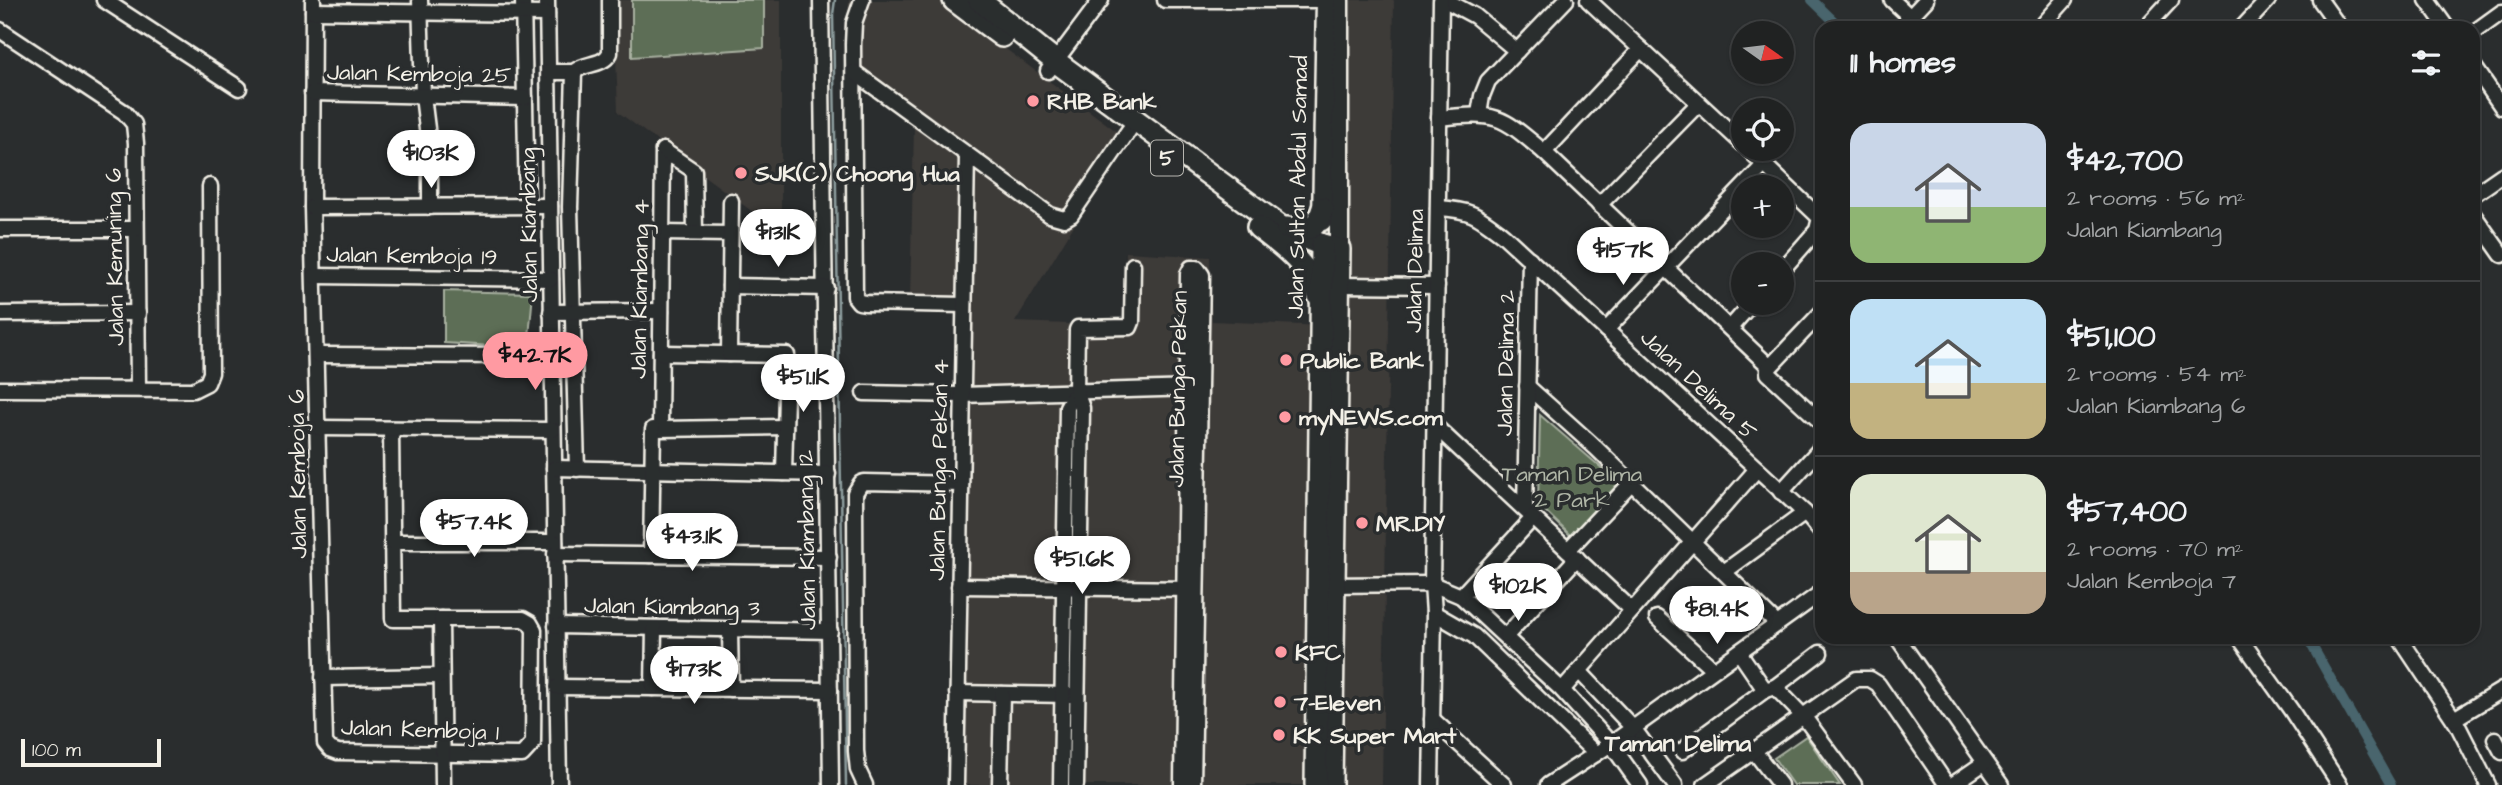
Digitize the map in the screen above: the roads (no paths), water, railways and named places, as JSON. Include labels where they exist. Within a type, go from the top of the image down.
[{"type":"highway","name":"5","points":[[954,0],[1052,66],[1283,238]]},
{"type":"highway","name":"5","points":[[979,0],[1129,130],[1283,238],[1332,261]]},
{"type":"highway","points":[[1322,208],[1320,219],[1312,228],[1283,238],[1308,271],[1322,305]]},
{"type":"highway","name":"Jalan Sultan Abdul Samad","points":[[1325,585],[1322,305],[1332,261]]},
{"type":"highway","name":"Jalan Sultan Abdul Samad","points":[[1325,585],[1332,261]]},
{"type":"highway","points":[[1316,785],[1325,585]]},
{"type":"highway","points":[[1325,585],[1331,785]]},
{"type":"main road","name":"Jalan Sultan Abdul Samad","points":[[1326,0],[1322,208],[1332,261]]},
{"type":"main road","name":"Jalan Sultan Abdul Samad","points":[[1332,261],[1339,0]]},
{"type":"street","points":[[104,0],[239,88]]},
{"type":"street","points":[[549,72],[574,72],[581,66],[601,62],[610,53],[610,0]]},
{"type":"street","name":"Jalan Kiambang 12","points":[[821,0],[831,785]]},
{"type":"street","points":[[862,0],[854,23],[855,297],[859,302],[865,303],[964,305]]},
{"type":"street","points":[[1052,66],[1101,0]]},
{"type":"street","points":[[1165,0],[1326,0]]},
{"type":"street","points":[[1443,0],[1475,16],[1517,51]]},
{"type":"street","name":"Jalan Delima","points":[[1431,785],[1439,118],[1443,0]]},
{"type":"street","points":[[1479,114],[1488,82],[1566,0]]},
{"type":"street","points":[[1588,0],[1731,133]]},
{"type":"street","points":[[1892,0],[1914,21]]},
{"type":"street","points":[[1910,17],[1926,0]]},
{"type":"street","points":[[2046,21],[2065,0]]},
{"type":"street","points":[[2152,21],[2171,0]]},
{"type":"street","points":[[2248,21],[2268,0]]},
{"type":"street","points":[[2320,0],[2335,21]]},
{"type":"street","points":[[2427,0],[2442,21]]},
{"type":"street","points":[[313,6],[547,7]]},
{"type":"street","name":"Jalan Kemboja 6","points":[[313,6],[314,276],[324,739]]},
{"type":"street","points":[[420,6],[423,96],[430,153],[430,207]]},
{"type":"street","points":[[523,7],[527,206]]},
{"type":"street","name":"Jalan Kiambang","points":[[547,7],[559,785]]},
{"type":"street","points":[[2480,28],[2502,12]]},
{"type":"street","name":"Jalan Kemuning 6","points":[[0,30],[124,112],[134,124],[138,389]]},
{"type":"street","points":[[1544,152],[1641,49]]},
{"type":"street","name":"Jalan Kiambang","points":[[574,72],[570,207],[577,469]]},
{"type":"street","points":[[854,72],[1050,215],[1064,219],[1071,215],[1129,130]]},
{"type":"street","points":[[2480,75],[2502,107]]},
{"type":"street","name":"Jalan Kemboja 25","points":[[312,93],[525,98]]},
{"type":"street","points":[[1600,205],[1699,103]]},
{"type":"street","points":[[1439,118],[1479,114],[1509,123],[1544,152],[1770,367]]},
{"type":"street","name":"Jalan Kiambang 4","points":[[651,555],[651,470],[661,353],[663,150],[694,171],[695,233]]},
{"type":"street","name":"Jalan Bunga Pekan 4","points":[[956,785],[967,155]]},
{"type":"street","points":[[1762,161],[1815,211]]},
{"type":"street","points":[[1606,330],[1765,164]]},
{"type":"street","points":[[2480,190],[2502,175]]},
{"type":"street","points":[[0,389],[200,388],[211,373],[210,186]]},
{"type":"street","points":[[729,354],[731,201]]},
{"type":"street","points":[[313,207],[550,206]]},
{"type":"street","name":"Jalan Delima 5","points":[[1438,208],[1465,210],[1476,214],[1530,259],[1815,525]]},
{"type":"street","points":[[2480,224],[2502,255]]},
{"type":"street","points":[[0,229],[136,229]]},
{"type":"street","points":[[662,233],[730,234]]},
{"type":"street","points":[[1794,258],[1815,237]]},
{"type":"street","name":"Jalan Delima 2","points":[[1529,513],[1530,259]]},
{"type":"street","points":[[1332,261],[1437,286]]},
{"type":"street","points":[[1061,785],[1070,695],[1072,587],[1082,408],[1076,391],[1077,328],[1130,327],[1133,265]]},
{"type":"street","name":"Jalan Bunga Pekan","points":[[1193,388],[1202,275],[1197,268],[1191,268],[1188,274],[1193,388],[1191,589],[1194,785]]},
{"type":"street","name":"Jalan Kemboja 19","points":[[314,276],[551,279]]},
{"type":"street","points":[[730,286],[826,288]]},
{"type":"street","points":[[551,312],[661,312]]},
{"type":"street","points":[[0,314],[138,313]]},
{"type":"street","points":[[1730,328],[1741,315]]},
{"type":"street","points":[[1815,319],[1770,367],[1768,373],[1815,417]]},
{"type":"street","points":[[661,353],[787,355],[784,473]]},
{"type":"street","points":[[317,355],[523,356]]},
{"type":"street","points":[[1528,386],[1632,482],[1777,624]]},
{"type":"street","points":[[864,393],[962,395],[1193,388]]},
{"type":"street","points":[[1435,426],[1632,610]]},
{"type":"street","points":[[656,429],[785,427]]},
{"type":"street","points":[[319,428],[553,430]]},
{"type":"street","points":[[391,429],[393,619],[441,619],[443,785]]},
{"type":"street","points":[[1781,492],[1815,455]]},
{"type":"street","points":[[554,468],[828,474]]},
{"type":"street","points":[[1562,690],[1756,469]]},
{"type":"street","points":[[865,785],[858,770],[856,751],[855,493],[860,483],[864,482],[961,484]]},
{"type":"street","points":[[1506,636],[1632,482]]},
{"type":"street","points":[[1461,596],[1529,513]]},
{"type":"street","points":[[1724,572],[1805,513]]},
{"type":"street","points":[[392,542],[555,548],[651,555],[829,557]]},
{"type":"street","points":[[1325,585],[1432,584],[1461,596],[1562,690],[1611,744],[1640,785]]},
{"type":"street","points":[[959,586],[1191,589]]},
{"type":"street","name":"Jalan Bunga Pekan","points":[[1182,785],[1191,589]]},
{"type":"street","points":[[1548,785],[1611,744],[1815,597]]},
{"type":"street","points":[[1434,612],[1474,636],[1596,754]]},
{"type":"street","points":[[1657,618],[1713,669]]},
{"type":"street","name":"Jalan Kemboja 1","points":[[324,739],[330,749],[338,752],[522,755],[532,744],[533,730],[534,630],[530,622],[523,619],[441,619]]},
{"type":"street","name":"Jalan Kiambang 3","points":[[556,626],[830,631]]},
{"type":"street","points":[[653,628],[653,688]]},
{"type":"street","points":[[730,629],[731,689]]},
{"type":"street","points":[[1902,644],[2001,785]]},
{"type":"street","points":[[2244,644],[2340,785]]},
{"type":"street","points":[[2404,644],[2454,719],[2488,785]]},
{"type":"street","points":[[1739,652],[1770,689],[1804,717],[1854,785]]},
{"type":"street","points":[[1682,751],[1820,653]]},
{"type":"street","points":[[1579,671],[1633,728],[1675,785]]},
{"type":"street","points":[[323,678],[441,676]]},
{"type":"street","points":[[1705,785],[1856,679],[1870,679],[1878,684],[1947,785]]},
{"type":"street","points":[[557,687],[830,690]]},
{"type":"street","points":[[2454,719],[2502,690]]},
{"type":"street","points":[[957,693],[1070,695]]},
{"type":"street","points":[[1000,785],[1002,694]]},
{"type":"street","points":[[1070,695],[1076,785]]},
{"type":"street","points":[[1432,719],[1504,785]]},
{"type":"street","points":[[1754,751],[1780,785]]},
{"type":"street","points":[[1952,785],[1984,763]]},
{"type":"waterway","points":[[835,0],[833,14],[846,785]]},
{"type":"waterway","points":[[1812,0],[1834,21]]},
{"type":"waterway","points":[[2311,644],[2391,785]]},
{"type":"place","name":"RHB Bank","points":[[1033,101]]},
{"type":"place","name":"SJK(C) Choong Hua","points":[[741,173]]},
{"type":"place","name":"Public Bank","points":[[1286,360]]},
{"type":"place","name":"myNEWS.com","points":[[1285,417]]},
{"type":"place","name":"MR.DIY","points":[[1362,523]]},
{"type":"place","name":"KFC","points":[[1281,652]]},
{"type":"place","name":"7-Eleven","points":[[1280,702]]},
{"type":"place","name":"KK Super Mart","points":[[1279,735]]},
{"type":"district","name":"Taman Delima","points":[[1678,743]]},
{"type":"park label","name":"Taman Delima 2 Park","points":[[1572,486]]}]
